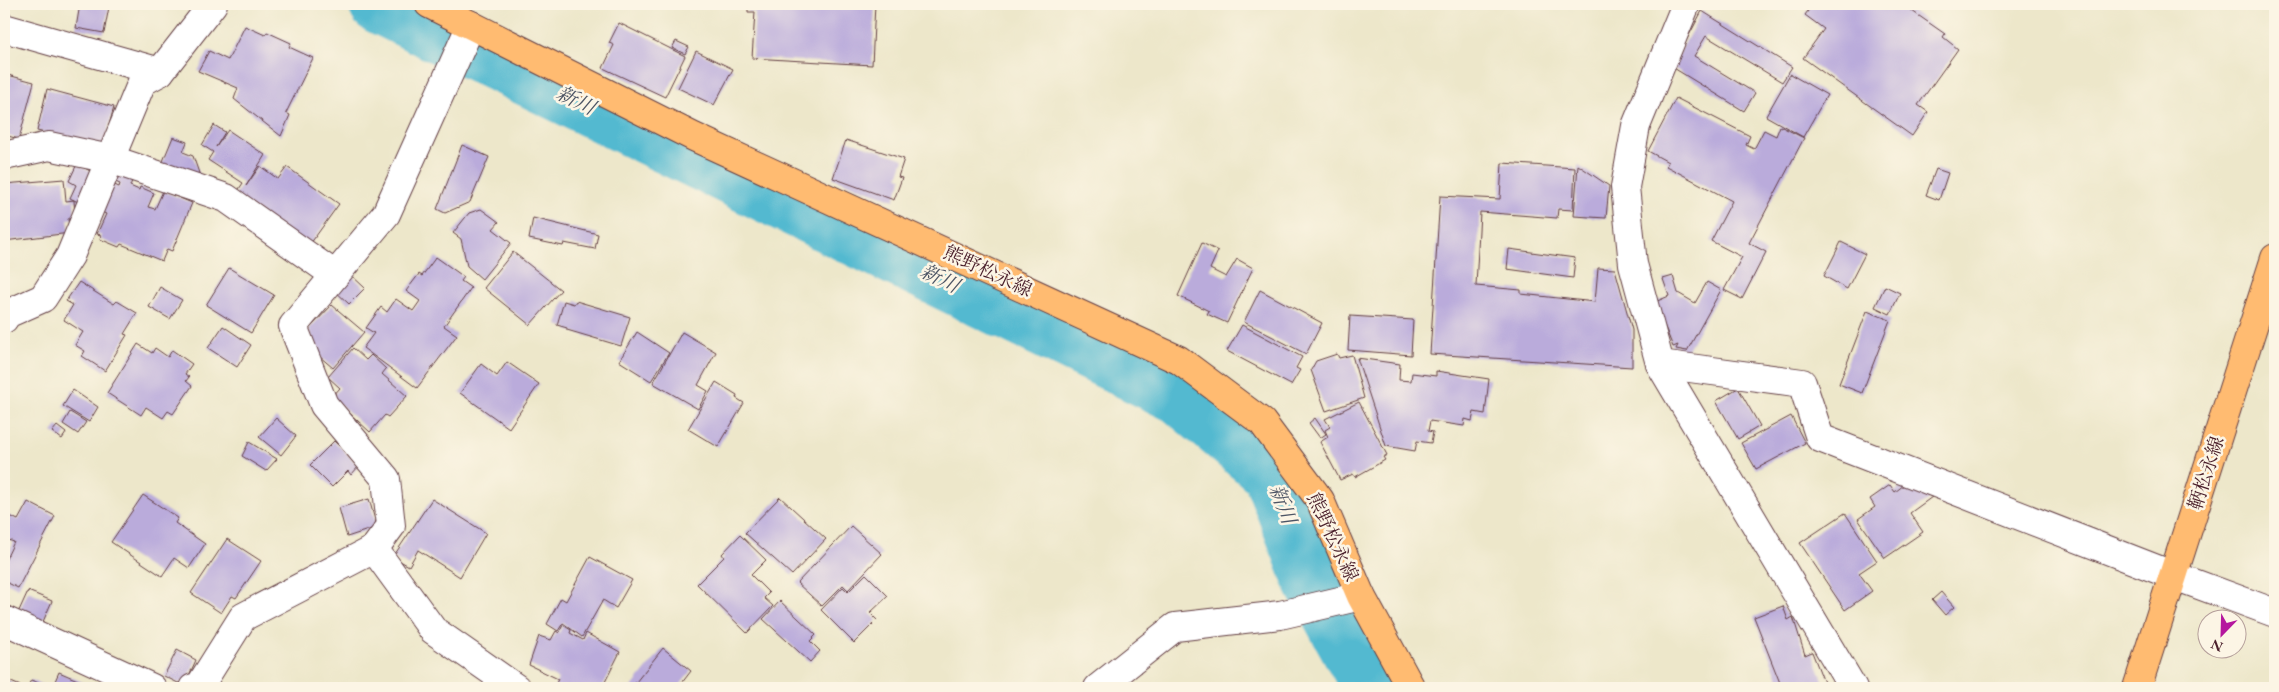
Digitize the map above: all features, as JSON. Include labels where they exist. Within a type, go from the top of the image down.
[{"type":"main road","name":"熊野松永線","points":[[429,4],[694,137],[1179,360],[1262,422],[1320,500],[1361,596],[1411,688]]},
{"type":"main road","name":"鞆松永線","points":[[2137,688],[2275,258]]},
{"type":"street","points":[[4,319],[7,314],[43,298],[70,256],[142,82],[160,72],[213,4]]},
{"type":"street","points":[[1686,4],[1636,126],[1625,187],[1633,264],[1660,364],[1853,688]]},
{"type":"street","points":[[193,688],[199,687],[243,617],[374,549],[391,526],[386,479],[324,405],[293,326],[386,214],[471,25]]},
{"type":"street","points":[[4,28],[160,72]]},
{"type":"street","points":[[4,156],[49,146],[110,159],[226,198],[335,275]]},
{"type":"street","points":[[1660,364],[1802,383],[1820,438],[2172,575],[2275,613]]},
{"type":"street","points":[[374,549],[433,630],[516,688]]},
{"type":"street","points":[[1098,688],[1175,628],[1280,615],[1361,596]]},
{"type":"street","points":[[4,620],[152,688]]},
{"type":"building","points":[[80,4],[109,7],[104,33],[76,28]]},
{"type":"building","points":[[748,4],[875,4],[872,65],[752,58],[755,12],[748,12]]},
{"type":"building","points":[[1813,4],[1902,4],[1945,34],[1943,37],[1958,49],[1918,105],[1928,112],[1912,136],[1803,58],[1824,29],[1805,15]]},
{"type":"building","points":[[1702,11],[1792,67],[1782,82],[1706,36],[1694,56],[1755,93],[1744,111],[1672,67]]},
{"type":"building","points":[[619,23],[685,56],[665,97],[603,68],[614,45],[609,43]]},
{"type":"building","points":[[245,26],[265,35],[267,32],[291,43],[289,47],[313,58],[286,113],[290,115],[281,136],[234,99],[238,88],[198,71],[209,51],[228,60]]},
{"type":"building","points":[[676,41],[689,47],[685,54],[672,48]]},
{"type":"building","points":[[696,51],[733,69],[714,105],[678,88]]},
{"type":"building","points":[[4,74],[34,82],[19,139],[4,135]]},
{"type":"building","points":[[1790,74],[1827,95],[1803,137],[1766,116]]},
{"type":"building","points":[[47,89],[114,107],[103,147],[37,131]]},
{"type":"building","points":[[1676,98],[1750,136],[1746,145],[1754,149],[1764,130],[1776,136],[1780,126],[1804,138],[1749,243],[1766,252],[1742,299],[1724,290],[1742,257],[1711,241],[1732,201],[1666,166],[1668,162],[1648,151]]},
{"type":"building","points":[[214,125],[225,132],[216,147],[228,130],[265,155],[246,186],[260,166],[278,179],[287,167],[339,204],[308,247],[235,195],[243,183],[208,160],[213,152],[202,145]]},
{"type":"building","points":[[173,137],[187,142],[183,152],[193,156],[200,176],[161,166]]},
{"type":"building","points":[[846,140],[904,159],[898,177],[902,178],[894,200],[833,178]]},
{"type":"building","points":[[462,145],[489,157],[470,202],[445,213],[437,209]]},
{"type":"building","points":[[120,160],[137,168],[130,186],[139,190],[140,187],[154,193],[148,207],[155,209],[163,191],[192,203],[172,251],[167,249],[162,261],[121,244],[119,247],[100,239],[101,235],[97,234],[106,214],[98,210],[110,183],[119,187],[120,184],[111,180]]},
{"type":"building","points":[[1502,163],[1575,168],[1573,210],[1558,209],[1557,218],[1480,212],[1476,286],[1521,290],[1521,294],[1595,302],[1598,268],[1615,269],[1632,330],[1632,367],[1430,354],[1440,196],[1500,199]]},
{"type":"building","points":[[77,164],[96,174],[82,204],[70,198],[76,185],[69,181]]},
{"type":"building","points":[[1578,165],[1609,186],[1606,218],[1574,216]]},
{"type":"building","points":[[1936,169],[1948,173],[1939,200],[1926,195]]},
{"type":"building","points":[[64,179],[66,201],[74,200],[75,218],[68,219],[70,233],[4,241],[4,184]]},
{"type":"building","points":[[481,209],[499,222],[493,229],[511,243],[482,279],[467,266],[461,239],[453,233],[469,213]]},
{"type":"building","points":[[533,218],[598,234],[595,249],[564,243],[563,246],[529,239]]},
{"type":"building","points":[[1841,242],[1865,254],[1847,289],[1824,276]]},
{"type":"building","points":[[1202,243],[1218,251],[1210,269],[1226,277],[1237,259],[1253,268],[1227,323],[1207,314],[1209,311],[1178,296]]},
{"type":"building","points":[[1509,249],[1575,258],[1573,278],[1507,269]]},
{"type":"building","points":[[513,252],[561,290],[530,325],[484,288]]},
{"type":"building","points":[[436,257],[464,277],[461,281],[471,288],[444,326],[457,335],[417,388],[363,348],[374,333],[366,328],[381,307],[387,312],[396,299],[413,311],[420,301],[406,291],[419,274],[422,276]]},
{"type":"building","points":[[229,268],[274,295],[251,333],[206,305]]},
{"type":"building","points":[[349,273],[365,288],[349,304],[333,289]]},
{"type":"building","points":[[1673,276],[1678,293],[1695,303],[1707,282],[1721,290],[1687,351],[1676,349],[1678,345],[1673,347],[1655,302],[1669,296],[1663,279]]},
{"type":"building","points":[[79,282],[114,304],[117,301],[137,313],[124,334],[127,335],[105,371],[82,356],[85,351],[75,345],[83,332],[64,320],[73,305],[66,301]]},
{"type":"building","points":[[1885,286],[1900,293],[1890,314],[1875,307]]},
{"type":"building","points":[[160,287],[182,300],[170,319],[149,307]]},
{"type":"building","points":[[1260,290],[1322,323],[1306,354],[1244,322]]},
{"type":"building","points":[[564,301],[574,304],[576,301],[630,317],[621,346],[567,330],[567,328],[557,325]]},
{"type":"building","points":[[332,305],[364,332],[333,368],[319,356],[309,329]]},
{"type":"building","points":[[1867,311],[1890,320],[1862,393],[1839,384]]},
{"type":"building","points":[[1350,316],[1413,320],[1411,355],[1348,350]]},
{"type":"building","points":[[1242,325],[1302,357],[1296,368],[1300,370],[1291,385],[1227,351]]},
{"type":"building","points":[[223,326],[251,345],[237,367],[208,348]]},
{"type":"building","points":[[637,332],[669,353],[651,381],[619,361]]},
{"type":"building","points":[[682,332],[716,352],[698,385],[708,391],[698,409],[653,383]]},
{"type":"building","points":[[138,344],[152,353],[155,348],[168,357],[172,350],[192,364],[185,374],[189,377],[186,381],[192,386],[173,414],[168,411],[163,418],[146,407],[141,415],[107,393]]},
{"type":"building","points":[[353,348],[366,360],[371,355],[386,369],[382,374],[407,396],[388,417],[385,415],[370,432],[332,397],[340,388],[328,377]]},
{"type":"building","points":[[1337,354],[1339,358],[1352,355],[1364,398],[1326,411],[1311,370],[1316,361]]},
{"type":"building","points":[[1357,358],[1400,364],[1399,380],[1411,381],[1412,373],[1436,376],[1436,371],[1489,379],[1485,414],[1474,412],[1472,421],[1465,419],[1464,426],[1430,421],[1428,431],[1433,432],[1431,443],[1417,441],[1415,451],[1386,446]]},
{"type":"building","points":[[507,362],[539,384],[509,428],[460,393],[481,364],[497,376]]},
{"type":"building","points":[[716,382],[737,395],[736,398],[744,403],[718,447],[688,429]]},
{"type":"building","points":[[1738,388],[1760,426],[1738,439],[1716,401]]},
{"type":"building","points":[[73,390],[98,407],[89,422],[63,406]]},
{"type":"building","points":[[1359,402],[1387,455],[1383,457],[1385,460],[1355,477],[1353,474],[1340,480],[1320,442],[1328,437],[1325,430],[1330,427],[1325,419]]},
{"type":"building","points":[[70,412],[86,422],[78,434],[63,424]]},
{"type":"building","points":[[1791,416],[1805,443],[1756,469],[1741,443]]},
{"type":"building","points":[[276,418],[296,436],[281,455],[259,437]]},
{"type":"building","points":[[1315,418],[1326,434],[1320,438],[1309,423]]},
{"type":"building","points":[[57,426],[66,433],[62,439],[52,432]]},
{"type":"building","points":[[334,441],[359,466],[351,475],[348,471],[332,487],[310,465]]},
{"type":"building","points":[[249,442],[277,459],[266,471],[242,456]]},
{"type":"building","points":[[1890,485],[1895,492],[1904,485],[1932,497],[1910,513],[1923,532],[1885,558],[1858,519],[1875,507],[1870,499]]},
{"type":"building","points":[[143,495],[178,518],[175,523],[205,544],[189,568],[174,558],[162,576],[111,542]]},
{"type":"building","points":[[780,497],[826,539],[792,575],[745,533]]},
{"type":"building","points":[[369,499],[377,527],[347,537],[339,508]]},
{"type":"building","points":[[432,499],[486,533],[460,577],[418,550],[409,566],[393,557]]},
{"type":"building","points":[[28,502],[55,516],[18,588],[4,581],[4,563],[14,542],[8,540],[4,550],[4,513],[18,520]]},
{"type":"building","points":[[1845,513],[1877,561],[1859,573],[1872,591],[1845,610],[1800,543]]},
{"type":"building","points":[[851,526],[882,554],[848,590],[843,585],[822,606],[797,583]]},
{"type":"building","points":[[740,535],[766,560],[751,575],[769,593],[764,598],[773,606],[747,633],[697,584],[724,557],[722,554]]},
{"type":"building","points":[[227,539],[261,561],[236,598],[232,596],[221,613],[191,593]]},
{"type":"building","points":[[590,557],[632,580],[616,608],[603,600],[582,637],[563,623],[558,631],[547,624],[561,598],[566,601]]},
{"type":"building","points":[[866,574],[888,596],[870,613],[877,620],[854,643],[821,610],[843,587],[848,592]]},
{"type":"building","points":[[28,591],[52,601],[42,624],[18,613]]},
{"type":"building","points":[[1941,592],[1954,607],[1945,615],[1932,600]]},
{"type":"building","points":[[780,601],[816,635],[810,641],[820,651],[810,662],[763,619]]},
{"type":"building","points":[[1783,606],[1788,620],[1793,617],[1805,655],[1812,652],[1825,685],[1817,688],[1782,688],[1754,617]]},
{"type":"building","points":[[563,625],[571,630],[570,633],[583,640],[586,633],[620,652],[602,688],[554,688],[558,679],[529,665],[539,636],[551,640],[556,631],[559,633]]},
{"type":"building","points":[[663,648],[691,671],[678,688],[632,687]]},
{"type":"building","points":[[177,650],[196,660],[186,682],[178,683],[164,676]]},
{"type":"building","points":[[59,672],[96,688],[52,688]]},
{"type":"building","points":[[4,679],[25,688],[4,688]]},
{"type":"building","points":[[31,680],[51,688],[27,688]]},
{"type":"waterway","name":"新川","points":[[378,4],[1180,395],[1271,472],[1314,583],[1372,688]]}]
